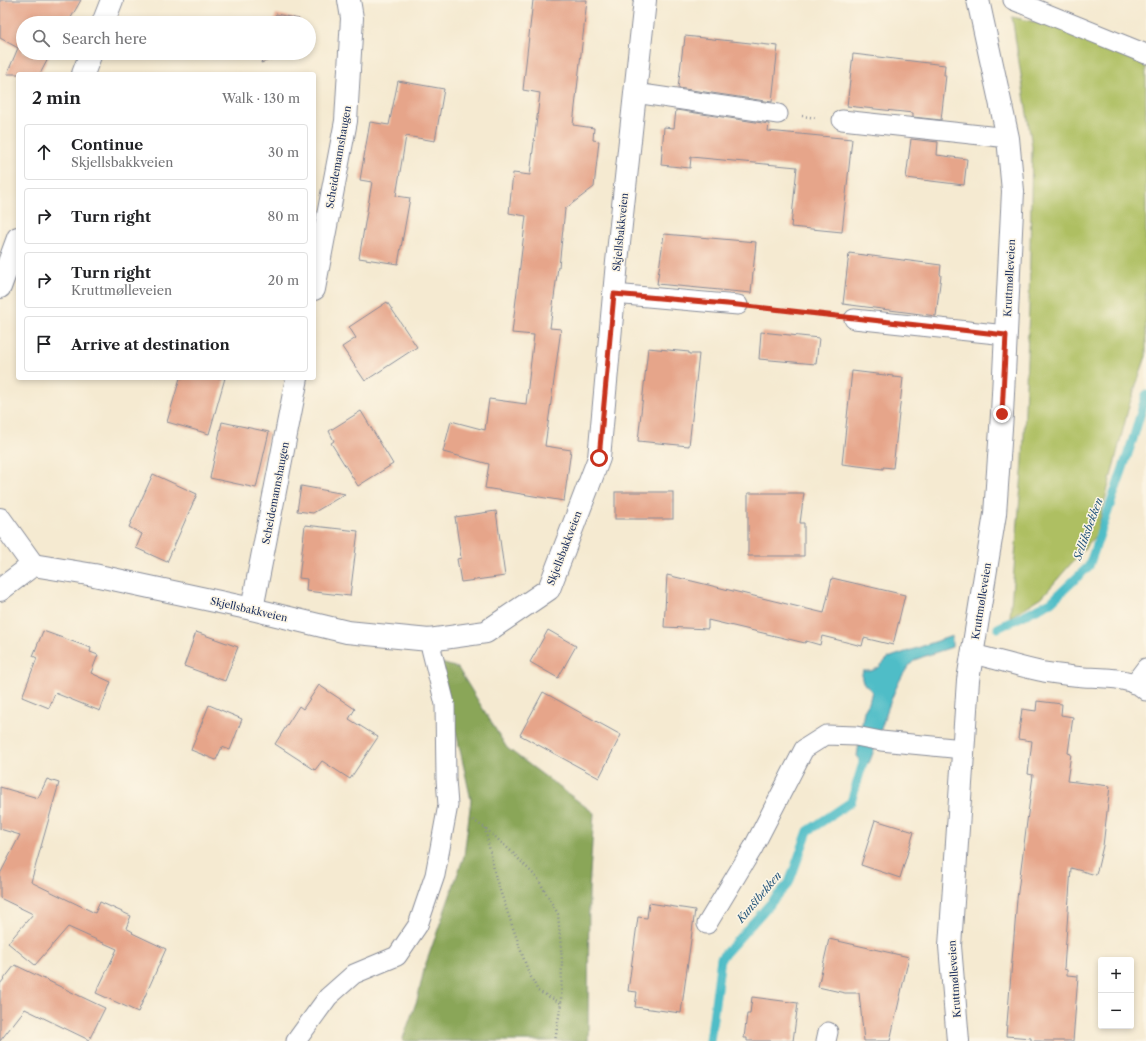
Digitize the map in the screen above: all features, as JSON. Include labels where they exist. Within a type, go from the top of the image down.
[{"type":"street","points":[[106,16],[112,0]]},
{"type":"street","name":"Scheidemannshaugen","points":[[316,278],[346,121],[352,18],[349,0]]},
{"type":"street","name":"Skjellsbakkveien","points":[[32,565],[94,575],[252,609],[347,632],[429,640],[486,632],[549,589],[599,458],[614,294],[645,0]]},
{"type":"street","name":"Kruttmølleveien","points":[[958,1041],[950,946],[968,680],[995,514],[1002,414],[1013,191],[1008,138],[978,0]]},
{"type":"street","points":[[83,72],[88,60]]},
{"type":"street","points":[[0,287],[16,243]]},
{"type":"street","name":"Scheidemannshaugen","points":[[252,609],[297,380]]},
{"type":"street","points":[[0,519],[32,565],[0,590]]},
{"type":"lane","points":[[1013,0],[1146,54]]},
{"type":"lane","points":[[635,93],[778,114]]},
{"type":"lane","points":[[842,120],[1008,138]]},
{"type":"lane","points":[[614,294],[738,305]]},
{"type":"lane","points":[[854,319],[1006,335]]},
{"type":"lane","points":[[296,1041],[328,997],[354,974],[397,956],[418,925],[435,875],[448,805],[446,779],[446,704],[429,640]]},
{"type":"lane","name":"Kruttmølleveien","points":[[972,654],[1044,672],[1083,677],[1111,678],[1140,688],[1146,668]]},
{"type":"lane","points":[[707,924],[753,848],[804,749],[826,735],[856,736],[881,741],[963,749]]},
{"type":"path","points":[[778,114],[842,120]]},
{"type":"path","points":[[738,305],[854,319]]},
{"type":"path","points":[[448,805],[485,828],[512,852],[538,879],[558,914],[562,960],[561,1003],[555,1041]]},
{"type":"path","points":[[485,828],[496,879],[528,971],[538,991],[561,1003]]},
{"type":"green space","points":[[1012,17],[1067,29],[1146,60],[1146,356],[1129,406],[1096,535],[1042,597],[1010,617],[1023,461],[1029,307],[1032,146]]},
{"type":"green space","points":[[441,663],[458,668],[507,748],[594,813],[589,889],[588,1041],[402,1041],[417,1000],[425,966],[464,856],[471,800]]},
{"type":"water","points":[[952,636],[952,647],[917,659],[906,669],[893,694],[869,763],[863,763],[857,756],[864,711],[869,703],[872,691],[862,680],[863,671],[871,671],[878,668],[888,658]]},
{"type":"building","points":[[0,0],[81,0],[72,16],[16,16],[16,47],[0,38]]},
{"type":"building","points":[[533,0],[587,0],[573,125],[594,128],[593,140],[599,141],[594,187],[565,209],[559,267],[550,328],[561,329],[545,446],[571,450],[564,501],[485,488],[489,464],[443,452],[451,421],[485,430],[489,399],[526,404],[534,335],[512,333],[526,216],[509,213],[513,173],[530,175],[540,93],[523,90]]},
{"type":"building","points":[[685,36],[778,46],[772,102],[678,88]]},
{"type":"building","points":[[16,53],[16,60],[47,60],[41,72],[16,72],[16,74],[7,74]]},
{"type":"building","points":[[853,54],[945,65],[944,75],[946,75],[941,120],[913,117],[913,113],[847,106]]},
{"type":"building","points":[[262,60],[270,60],[261,63]]},
{"type":"building","points":[[398,81],[444,89],[435,141],[406,136],[396,196],[410,198],[398,264],[359,258],[372,182],[360,180],[370,122],[389,125]]},
{"type":"building","points":[[676,110],[769,124],[768,131],[852,139],[842,232],[791,227],[797,167],[691,157],[690,168],[661,165],[664,127],[674,128]]},
{"type":"building","points":[[911,139],[938,142],[937,155],[967,159],[964,185],[906,178]]},
{"type":"building","points":[[664,234],[756,242],[751,293],[657,284]]},
{"type":"building","points":[[849,253],[941,265],[936,316],[843,304]]},
{"type":"building","points":[[387,302],[417,347],[365,381],[342,347],[356,338],[349,327]]},
{"type":"building","points":[[761,332],[819,338],[816,364],[759,359]]},
{"type":"building","points":[[648,348],[699,354],[689,446],[638,441]]},
{"type":"building","points":[[852,371],[903,378],[893,468],[883,467],[883,469],[842,464]]},
{"type":"building","points":[[179,380],[224,380],[209,434],[167,422]]},
{"type":"building","points":[[361,411],[393,464],[358,486],[331,443],[334,441],[329,431]]},
{"type":"building","points":[[222,422],[269,432],[256,488],[210,478]]},
{"type":"building","points":[[153,474],[197,494],[167,562],[136,548],[142,534],[129,527]]},
{"type":"building","points":[[301,486],[345,494],[313,513],[297,511]]},
{"type":"building","points":[[615,492],[673,492],[673,519],[615,519]]},
{"type":"building","points":[[748,493],[804,493],[800,523],[804,523],[804,556],[748,556]]},
{"type":"building","points":[[496,511],[505,576],[461,582],[457,559],[461,558],[455,517]]},
{"type":"building","points":[[305,525],[358,531],[350,596],[306,591],[307,579],[299,578]]},
{"type":"building","points":[[667,575],[824,613],[832,578],[905,595],[893,645],[864,638],[862,646],[822,636],[820,645],[806,641],[805,643],[708,620],[708,629],[664,627]]},
{"type":"building","points":[[548,630],[576,646],[558,678],[530,662]]},
{"type":"building","points":[[43,631],[91,648],[90,652],[98,655],[91,673],[111,682],[100,711],[55,693],[49,708],[22,697],[37,658],[33,656]]},
{"type":"building","points":[[196,632],[238,647],[225,681],[184,666]]},
{"type":"building","points":[[319,685],[355,709],[349,719],[378,737],[350,779],[322,761],[315,770],[275,744],[299,706],[303,709]]},
{"type":"building","points":[[543,692],[621,735],[599,778],[520,735]]},
{"type":"building","points":[[1037,701],[1062,704],[1061,715],[1073,717],[1068,753],[1071,754],[1067,781],[1110,786],[1103,846],[1096,875],[1071,868],[1064,969],[1067,970],[1067,975],[1078,976],[1073,1041],[1031,1041],[1031,1038],[1006,1036],[1017,899],[1033,775],[1028,774],[1032,741],[1018,739],[1022,709],[1036,711]]},
{"type":"building","points":[[209,705],[242,719],[230,750],[222,747],[216,760],[191,750]]},
{"type":"building","points":[[47,779],[59,783],[31,882],[95,913],[100,902],[131,916],[126,928],[133,932],[132,933],[166,949],[138,1012],[96,993],[117,949],[68,927],[35,965],[8,943],[33,914],[0,898],[0,874],[20,835],[0,829],[0,787],[38,798]]},
{"type":"building","points":[[875,820],[914,832],[900,878],[861,865]]},
{"type":"building","points":[[649,903],[695,910],[681,1013],[635,1007],[637,992],[628,991],[638,917],[647,918]]},
{"type":"building","points":[[829,939],[909,957],[890,1041],[864,1041],[859,993],[845,993],[818,987]]},
{"type":"building","points":[[15,965],[105,1008],[89,1040],[25,1009],[0,1041],[0,984]]},
{"type":"building","points":[[752,997],[798,1003],[793,1041],[747,1041],[747,1038],[744,1038],[747,1014],[750,1014]]},
{"type":"waterway","name":"Selliksbekken","points":[[998,628],[1051,602],[1089,566],[1133,439],[1146,395]]},
{"type":"waterway","name":"Kunstbekken","points":[[710,1041],[721,958],[789,883],[808,831],[851,802],[863,763]]},
{"type":"route","points":[[599,458],[614,294],[738,305],[1006,335],[1002,414]]}]
